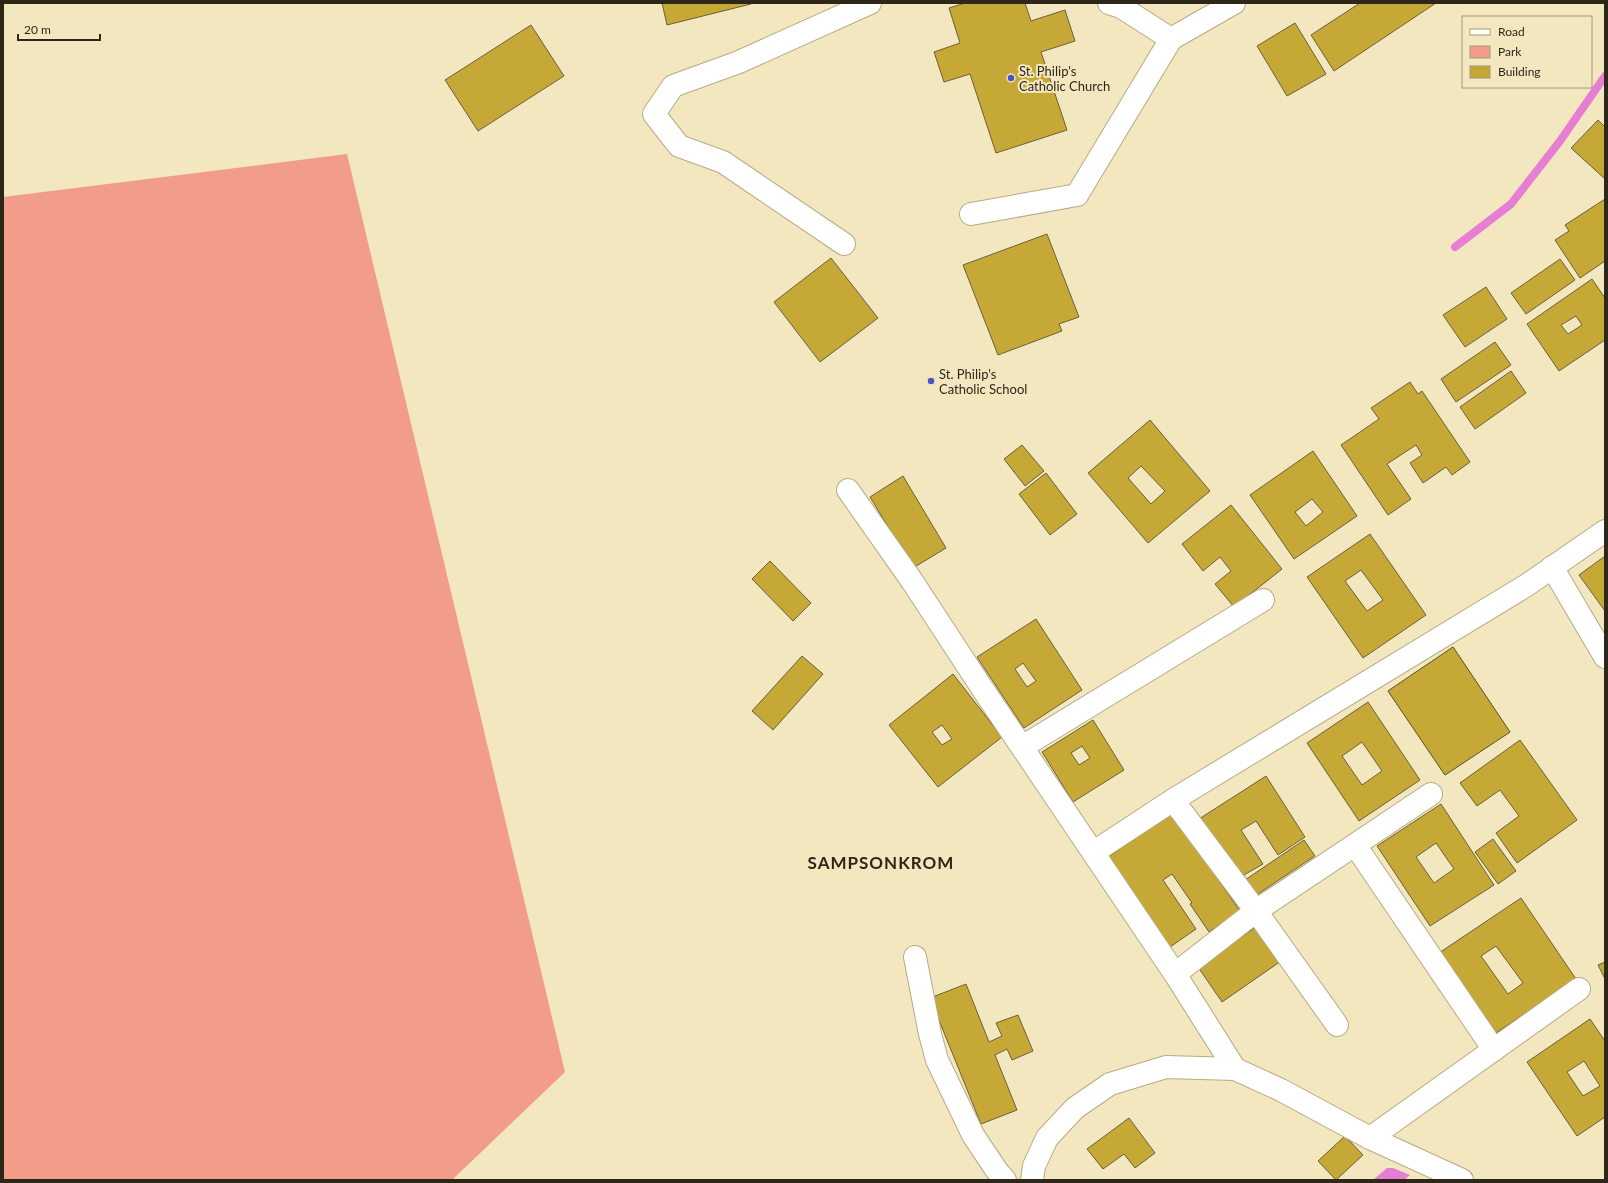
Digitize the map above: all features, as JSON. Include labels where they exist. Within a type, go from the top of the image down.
[{"type":"street","points":[[844,244],[724,162],[679,146],[654,114],[673,86],[739,62],[870,3]]},
{"type":"street","points":[[1109,3],[1121,7],[1171,39]]},
{"type":"street","points":[[971,214],[1077,195],[1171,39],[1234,3]]},
{"type":"street","points":[[848,490],[912,581],[1022,747],[1094,852],[1175,974],[1235,1069]]},
{"type":"street","points":[[1094,852],[1173,800],[1527,585],[1605,531]]},
{"type":"street","points":[[1552,567],[1605,657]]},
{"type":"street","points":[[1022,747],[1263,600]]},
{"type":"street","points":[[1175,974],[1256,911],[1431,794]]},
{"type":"street","points":[[1173,800],[1256,911],[1337,1025]]},
{"type":"street","points":[[1355,845],[1494,1050]]},
{"type":"street","points":[[915,957],[930,1034],[937,1060],[973,1135],[996,1171],[1005,1180]]},
{"type":"street","points":[[1370,1138],[1579,989]]},
{"type":"street","points":[[1032,1180],[1034,1166],[1047,1138],[1075,1108],[1110,1084],[1166,1067],[1235,1069],[1281,1090],[1370,1138],[1462,1180]]},
{"type":"green space","points":[[347,154],[565,1072],[452,1180],[3,1180],[3,197]]},
{"type":"shaded area","points":[[1387,1168],[1393,1168],[1410,1175],[1404,1180],[1373,1180]]},
{"type":"building","points":[[662,3],[751,3],[751,4],[667,25]]},
{"type":"building","name":"St. Philip's Catholic Church","points":[[965,3],[1025,3],[1031,21],[1065,10],[1075,41],[1041,52],[1067,130],[996,153],[970,74],[944,82],[934,52],[960,43],[949,8]]},
{"type":"building","points":[[1360,3],[1436,3],[1334,71],[1311,35]]},
{"type":"building","points":[[1295,23],[1326,74],[1287,96],[1257,46]]},
{"type":"building","points":[[531,25],[564,76],[478,131],[445,80]]},
{"type":"building","points":[[1598,120],[1605,127],[1605,179],[1571,148]]},
{"type":"building","points":[[1605,199],[1605,261],[1580,278],[1555,240],[1569,231],[1565,225]]},
{"type":"building","points":[[1047,234],[1079,317],[1059,324],[1062,331],[998,355],[963,265]]},
{"type":"building","points":[[831,258],[878,318],[820,362],[774,302]]},
{"type":"building","points":[[1560,259],[1575,280],[1526,314],[1511,293]]},
{"type":"building","points":[[1592,279],[1605,298],[1605,340],[1559,371],[1527,324]],"holes":[[[1576,316],[1582,325],[1568,334],[1561,325]]]},
{"type":"building","points":[[1486,287],[1507,319],[1465,347],[1443,315]]},
{"type":"building","points":[[1495,342],[1511,365],[1456,402],[1441,379]]},
{"type":"building","points":[[1511,371],[1526,393],[1475,429],[1460,407]]},
{"type":"building","points":[[1410,382],[1418,394],[1422,391],[1470,462],[1452,475],[1446,467],[1423,483],[1410,463],[1422,455],[1416,445],[1387,464],[1411,499],[1388,515],[1341,445],[1379,419],[1371,408]]},
{"type":"building","points":[[1150,420],[1210,491],[1148,543],[1088,473]],"holes":[[[1141,466],[1165,491],[1151,504],[1128,478]]]},
{"type":"building","points":[[1022,445],[1044,471],[1025,486],[1004,459]]},
{"type":"building","points":[[1313,451],[1357,516],[1294,559],[1250,495]],"holes":[[[1312,499],[1323,512],[1306,526],[1295,512]]]},
{"type":"building","points":[[1046,473],[1077,514],[1050,535],[1019,494]]},
{"type":"building","points":[[903,476],[946,548],[913,568],[870,497]]},
{"type":"building","points":[[1231,505],[1282,569],[1234,607],[1215,584],[1231,571],[1220,557],[1203,571],[1182,544]]},
{"type":"building","points":[[1370,534],[1426,615],[1363,658],[1307,577]],"holes":[[[1361,570],[1383,600],[1367,611],[1345,581]]]},
{"type":"building","points":[[1605,556],[1605,611],[1579,575]]},
{"type":"building","points":[[770,561],[811,603],[793,621],[752,579]]},
{"type":"building","points":[[1036,619],[1082,690],[1024,728],[977,657]],"holes":[[[1023,663],[1036,681],[1027,687],[1015,669]]]},
{"type":"building","points":[[1453,647],[1510,732],[1445,775],[1388,691]],"holes":[[[1444,691],[1467,723],[1455,730],[1433,699]]]},
{"type":"building","points":[[1453,647],[1510,732],[1445,775],[1388,691]]},
{"type":"building","points":[[802,656],[823,674],[773,730],[752,711]]},
{"type":"building","points":[[953,674],[1002,737],[938,787],[889,725]],"holes":[[[942,725],[952,739],[942,745],[932,732]]]},
{"type":"building","points":[[1368,702],[1420,780],[1359,821],[1307,743]],"holes":[[[1362,742],[1382,771],[1362,785],[1342,756]]]},
{"type":"building","points":[[1093,720],[1124,770],[1073,802],[1042,752]],"holes":[[[1082,746],[1090,758],[1079,765],[1071,753]]]},
{"type":"building","points":[[1520,740],[1577,820],[1517,863],[1496,833],[1519,816],[1500,790],[1477,806],[1460,783]]},
{"type":"building","points":[[1266,776],[1305,837],[1278,855],[1256,821],[1241,830],[1263,864],[1237,879],[1199,819]]},
{"type":"building","points":[[1441,804],[1494,885],[1430,926],[1377,846]],"holes":[[[1436,843],[1454,869],[1434,883],[1416,857]]]},
{"type":"building","points":[[1172,813],[1240,911],[1209,932],[1190,904],[1192,903],[1172,874],[1163,880],[1196,929],[1170,947],[1108,857]]},
{"type":"building","points":[[1493,839],[1516,871],[1498,884],[1475,852]]},
{"type":"building","points":[[1304,840],[1315,856],[1252,898],[1242,882]]},
{"type":"building","points":[[1521,898],[1576,979],[1493,1035],[1439,953]],"holes":[[[1496,946],[1523,983],[1508,994],[1481,956]]]},
{"type":"building","points":[[1260,924],[1284,959],[1222,1002],[1198,967]]},
{"type":"building","points":[[1605,962],[1605,979],[1598,965]]},
{"type":"building","points":[[966,984],[989,1042],[1002,1036],[996,1023],[1018,1015],[1033,1051],[1012,1060],[1007,1049],[995,1055],[1017,1110],[981,1124],[930,998]]},
{"type":"building","points":[[1590,1019],[1605,1041],[1605,1117],[1577,1136],[1527,1062]],"holes":[[[1584,1061],[1600,1086],[1583,1096],[1567,1072]]]},
{"type":"building","points":[[1129,1118],[1155,1153],[1135,1168],[1124,1154],[1103,1169],[1087,1149]]},
{"type":"building","points":[[1345,1136],[1363,1155],[1336,1180],[1318,1161]]},
{"type":"waterway","points":[[1455,247],[1511,204],[1560,141],[1605,76]]},
{"type":"place","name":"St. Philip's Catholic Church","points":[[1011,78]]},
{"type":"place","name":"St. Philip's Catholic School","points":[[931,381]]},
{"type":"district","name":"SAMPSONKROM","points":[[881,862]]}]
